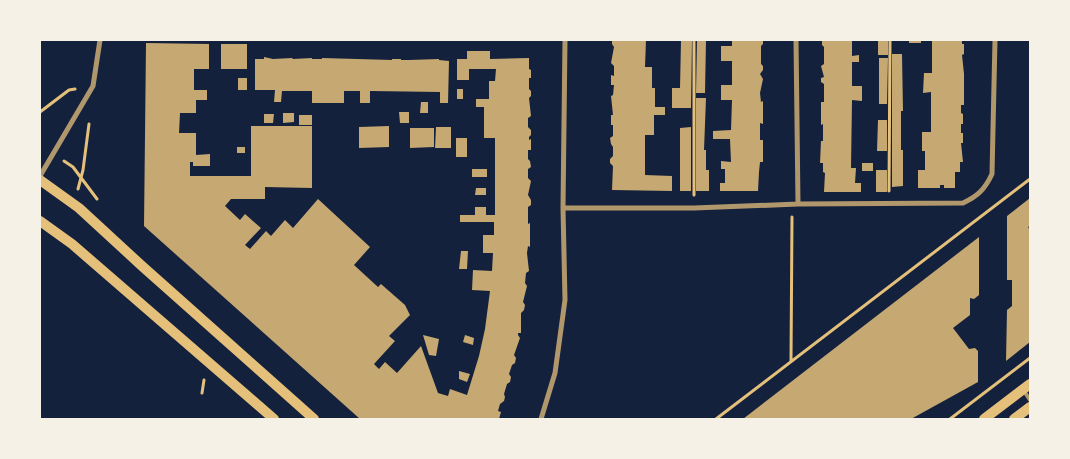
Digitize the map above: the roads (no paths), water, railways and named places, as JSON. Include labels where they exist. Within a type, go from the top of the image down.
[{"type":"main road","points":[[40,180],[78,208],[314,419]]},
{"type":"main road","points":[[40,221],[72,244],[274,419]]},
{"type":"main road","points":[[984,419],[1026,387]]},
{"type":"main road","points":[[1014,419],[1030,407]]},
{"type":"street","points":[[40,176],[93,86],[100,40]]},
{"type":"street","points":[[541,419],[555,373],[566,300],[563,208],[565,40]]},
{"type":"street","points":[[795,204],[796,40]]},
{"type":"street","points":[[563,208],[694,208],[795,204],[963,203],[976,196],[986,186],[992,174],[995,40]]},
{"type":"lane","points":[[1026,387],[1030,400]]}]
